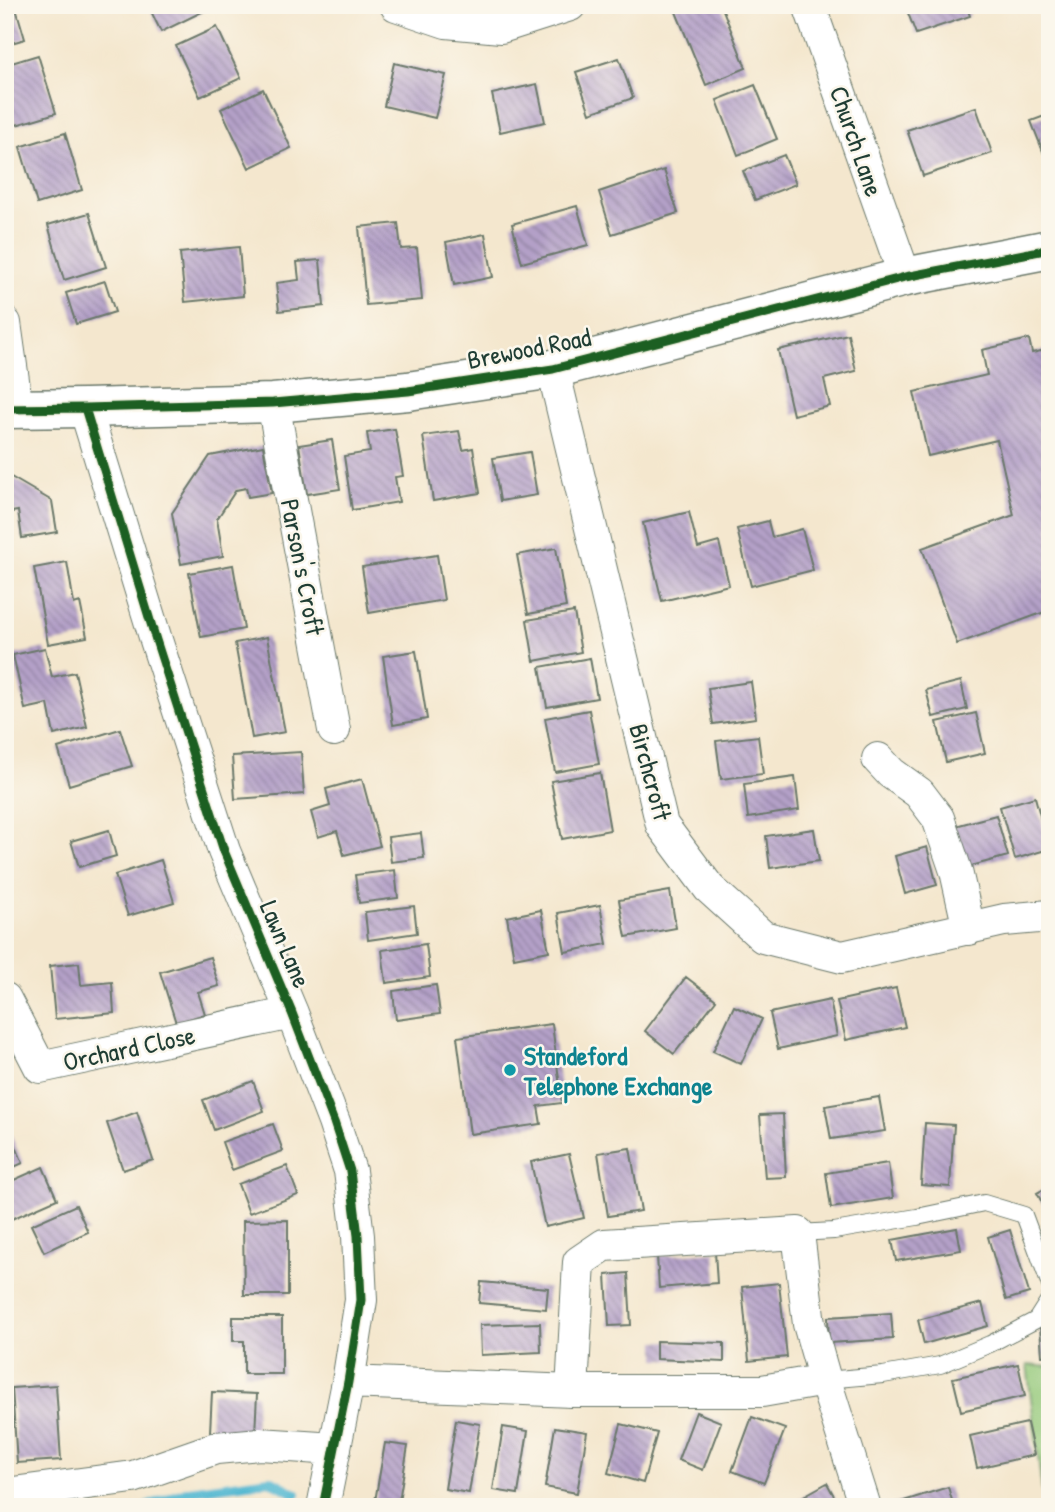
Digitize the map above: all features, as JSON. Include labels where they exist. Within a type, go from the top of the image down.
[{"type":"street","points":[[396,5],[446,22],[501,27],[570,5]]},
{"type":"street","name":"Church Lane","points":[[809,5],[905,277]]},
{"type":"street","name":"Brewood Road","points":[[11,409],[273,403],[408,391],[553,369],[905,277],[1050,249]]},
{"type":"street","points":[[5,323],[11,409]]},
{"type":"street","name":"Birchcroft","points":[[553,369],[662,825],[709,888],[763,937],[842,957],[1004,920],[1050,916]]},
{"type":"street","name":"Parson's Croft","points":[[273,403],[334,730]]},
{"type":"street","name":"Lawn Lane","points":[[85,408],[224,851],[292,1013],[350,1171],[358,1236],[361,1300],[323,1507]]},
{"type":"street","points":[[878,759],[891,773],[919,793],[938,818],[956,871],[969,929]]},
{"type":"street","name":"Orchard Close","points":[[5,999],[40,1067],[292,1013]]},
{"type":"street","points":[[572,1391],[579,1262],[604,1245],[798,1233],[809,1324],[865,1507]]},
{"type":"street","points":[[348,1382],[572,1391],[762,1391],[825,1380]]},
{"type":"street","points":[[5,1493],[134,1477],[216,1448],[260,1444],[335,1449]]},
{"type":"lane","points":[[798,1233],[834,1231],[984,1203],[1024,1215],[1050,1285]]},
{"type":"lane","points":[[825,1380],[883,1375],[940,1365],[990,1344],[1036,1320],[1050,1298]]},
{"type":"green space","points":[[1027,1365],[1050,1367],[1050,1507],[1044,1507]]},
{"type":"building","points":[[5,5],[15,5],[25,39],[5,45]]},
{"type":"building","points":[[148,5],[216,5],[161,32]]},
{"type":"building","points":[[721,5],[746,68],[706,85],[674,7]]},
{"type":"building","points":[[905,5],[966,5],[970,16],[916,34]]},
{"type":"building","points":[[217,27],[241,78],[200,97],[176,46]]},
{"type":"building","points":[[38,55],[56,113],[16,125],[5,91],[5,65]]},
{"type":"building","points":[[619,58],[633,98],[590,113],[576,72]]},
{"type":"building","points":[[394,63],[446,75],[435,118],[384,106]]},
{"type":"building","points":[[537,84],[545,122],[500,132],[492,94]]},
{"type":"building","points":[[755,85],[777,139],[738,155],[717,100]]},
{"type":"building","points":[[263,89],[291,148],[249,168],[221,109]]},
{"type":"building","points":[[976,107],[992,153],[923,176],[907,130]]},
{"type":"building","points":[[1050,114],[1050,163],[1048,164],[1031,121]]},
{"type":"building","points":[[65,133],[82,190],[37,204],[20,147]]},
{"type":"building","points":[[784,155],[796,184],[755,200],[743,171]]},
{"type":"building","points":[[664,170],[678,213],[612,234],[599,192]]},
{"type":"building","points":[[577,206],[588,245],[522,263],[512,224]]},
{"type":"building","points":[[89,213],[106,267],[64,280],[48,225]]},
{"type":"building","points":[[398,223],[401,249],[417,248],[422,300],[366,305],[359,227]]},
{"type":"building","points":[[485,234],[493,277],[454,285],[446,242]]},
{"type":"building","points":[[239,247],[243,296],[185,302],[180,253]]},
{"type":"building","points":[[320,260],[324,306],[279,311],[276,283],[299,280],[297,262]]},
{"type":"building","points":[[105,281],[115,312],[76,324],[66,293]]},
{"type":"building","points":[[848,334],[856,371],[824,379],[830,406],[793,415],[778,350]]},
{"type":"building","points":[[1029,339],[1032,353],[1050,349],[1050,610],[957,644],[922,548],[1014,515],[997,440],[928,456],[914,392],[987,375],[982,350]]},
{"type":"building","points":[[395,429],[403,476],[395,477],[399,502],[352,510],[344,456],[370,452],[367,433]]},
{"type":"building","points":[[459,431],[463,450],[473,448],[480,493],[433,501],[423,436]]},
{"type":"building","points":[[332,440],[340,489],[307,494],[299,445]]},
{"type":"building","points":[[263,446],[272,493],[248,497],[246,488],[236,490],[217,519],[223,556],[181,564],[172,513],[210,456]]},
{"type":"building","points":[[530,452],[537,495],[500,501],[493,458]]},
{"type":"building","points":[[11,477],[52,501],[57,532],[22,538],[18,511],[5,513],[5,478]]},
{"type":"building","points":[[689,512],[698,548],[719,542],[729,585],[662,601],[643,523]]},
{"type":"building","points":[[768,521],[772,537],[802,529],[813,570],[751,586],[737,529]]},
{"type":"building","points":[[556,548],[566,607],[528,614],[517,555]]},
{"type":"building","points":[[437,555],[444,600],[369,613],[362,567]]},
{"type":"building","points":[[67,562],[74,604],[80,602],[87,637],[48,644],[34,568]]},
{"type":"building","points":[[233,565],[244,629],[201,637],[189,573]]},
{"type":"building","points":[[574,612],[581,652],[534,661],[527,620]]},
{"type":"building","points":[[267,637],[285,732],[252,738],[235,643]]},
{"type":"building","points":[[45,648],[52,677],[75,672],[87,727],[54,735],[48,704],[25,709],[13,655]]},
{"type":"building","points":[[416,651],[427,719],[393,725],[383,656]]},
{"type":"building","points":[[590,658],[597,698],[547,707],[540,667]]},
{"type":"building","points":[[961,681],[967,709],[933,717],[926,690]]},
{"type":"building","points":[[751,682],[756,718],[713,724],[708,688]]},
{"type":"building","points":[[589,710],[599,764],[555,772],[545,718]]},
{"type":"building","points":[[976,713],[985,753],[946,762],[937,722]]},
{"type":"building","points":[[120,729],[132,766],[69,785],[58,748]]},
{"type":"building","points":[[758,736],[763,774],[721,779],[716,741]]},
{"type":"building","points":[[301,752],[304,794],[235,799],[232,756]]},
{"type":"building","points":[[600,773],[610,830],[562,839],[551,781]]},
{"type":"building","points":[[795,777],[799,810],[748,818],[744,784]]},
{"type":"building","points":[[362,779],[380,846],[344,855],[337,831],[318,837],[311,812],[330,806],[326,789]]},
{"type":"building","points":[[1035,797],[1049,849],[1015,859],[1000,807]]},
{"type":"building","points":[[996,815],[1008,856],[964,868],[952,827]]},
{"type":"building","points":[[814,829],[819,861],[770,868],[766,836]]},
{"type":"building","points":[[109,830],[116,856],[79,867],[71,841]]},
{"type":"building","points":[[421,833],[424,858],[391,862],[388,837]]},
{"type":"building","points":[[927,847],[937,885],[905,894],[895,856]]},
{"type":"building","points":[[161,860],[174,902],[128,916],[115,875]]},
{"type":"building","points":[[395,870],[398,898],[359,903],[355,875]]},
{"type":"building","points":[[670,891],[676,928],[626,937],[619,900]]},
{"type":"building","points":[[600,905],[607,944],[565,952],[558,913]]},
{"type":"building","points":[[414,906],[417,933],[368,940],[365,912]]},
{"type":"building","points":[[541,910],[549,951],[514,958],[507,917]]},
{"type":"building","points":[[426,944],[430,977],[386,983],[382,950]]},
{"type":"building","points":[[210,957],[219,986],[198,992],[205,1014],[176,1023],[160,972]]},
{"type":"building","points":[[79,963],[81,985],[112,982],[114,1013],[55,1019],[50,966]]},
{"type":"building","points":[[686,977],[716,1000],[674,1054],[645,1031]]},
{"type":"building","points":[[436,985],[440,1014],[396,1020],[393,991]]},
{"type":"building","points":[[896,988],[905,1027],[846,1040],[837,1001]]},
{"type":"building","points":[[830,1000],[837,1036],[778,1049],[770,1013]]},
{"type":"building","points":[[734,1006],[762,1019],[741,1064],[713,1051]]},
{"type":"building","name":"Standeford Telephone Exchange","points":[[552,1024],[562,1103],[538,1106],[541,1124],[470,1134],[457,1037]]},
{"type":"building","points":[[253,1081],[264,1111],[214,1130],[203,1100]]},
{"type":"building","points":[[879,1097],[885,1131],[831,1139],[825,1106]]},
{"type":"building","points":[[137,1112],[153,1160],[123,1170],[107,1123]]},
{"type":"building","points":[[783,1114],[786,1177],[765,1178],[760,1115]]},
{"type":"building","points":[[5,1121],[23,1163],[5,1171]]},
{"type":"building","points":[[925,1123],[954,1125],[950,1187],[921,1185]]},
{"type":"building","points":[[273,1124],[283,1151],[232,1170],[222,1142]]},
{"type":"building","points":[[630,1148],[641,1211],[608,1216],[598,1153]]},
{"type":"building","points":[[569,1154],[584,1218],[545,1227],[531,1162]]},
{"type":"building","points":[[888,1163],[893,1198],[831,1208],[826,1173]]},
{"type":"building","points":[[287,1166],[298,1195],[249,1213],[238,1184]]},
{"type":"building","points":[[43,1167],[57,1199],[5,1222],[5,1184]]},
{"type":"building","points":[[1050,1186],[1050,1218],[1037,1193]]},
{"type":"building","points":[[76,1205],[88,1232],[44,1252],[31,1225]]},
{"type":"building","points":[[288,1220],[288,1295],[244,1295],[243,1221]]},
{"type":"building","points":[[957,1228],[961,1250],[896,1261],[892,1240]]},
{"type":"building","points":[[1010,1230],[1029,1293],[1006,1300],[988,1237]]},
{"type":"building","points":[[715,1252],[717,1283],[659,1288],[657,1256]]},
{"type":"building","points":[[628,1273],[631,1325],[609,1326],[606,1275]]},
{"type":"building","points":[[481,1282],[548,1288],[546,1309],[479,1303]]},
{"type":"building","points":[[779,1283],[787,1357],[749,1361],[742,1287]]},
{"type":"building","points":[[982,1303],[988,1326],[924,1344],[918,1320]]},
{"type":"building","points":[[891,1313],[893,1339],[829,1343],[828,1317]]},
{"type":"building","points":[[233,1317],[282,1317],[282,1374],[244,1374],[244,1341],[233,1341]]},
{"type":"building","points":[[540,1323],[541,1352],[481,1355],[480,1325]]},
{"type":"building","points":[[1050,1325],[1050,1356],[1042,1356],[1040,1326]]},
{"type":"building","points":[[656,1341],[724,1343],[724,1362],[656,1359]]},
{"type":"building","points":[[1018,1364],[1025,1396],[961,1411],[953,1378]]},
{"type":"building","points":[[56,1385],[61,1460],[17,1463],[12,1388]]},
{"type":"building","points":[[212,1392],[257,1394],[255,1434],[210,1432]]},
{"type":"building","points":[[696,1412],[721,1422],[703,1470],[678,1460]]},
{"type":"building","points":[[752,1417],[785,1429],[764,1483],[732,1471]]},
{"type":"building","points":[[456,1420],[480,1424],[469,1493],[445,1489]]},
{"type":"building","points":[[1027,1423],[1034,1455],[977,1468],[970,1436]]},
{"type":"building","points":[[621,1424],[657,1433],[643,1483],[608,1473]]},
{"type":"building","points":[[503,1427],[528,1431],[518,1494],[493,1490]]},
{"type":"building","points":[[555,1427],[587,1432],[577,1493],[545,1487]]},
{"type":"building","points":[[385,1443],[408,1446],[398,1507],[374,1507]]},
{"type":"building","points":[[827,1483],[840,1507],[784,1507]]},
{"type":"building","points":[[948,1487],[954,1507],[888,1507],[888,1506]]},
{"type":"waterway","points":[[147,1507],[189,1491],[270,1480],[296,1494]]},
{"type":"cycle path","points":[[5,409],[273,403],[408,391],[553,369],[905,277],[1050,249]]},
{"type":"cycle path","points":[[85,408],[224,851],[292,1013],[350,1171],[358,1236],[361,1300],[323,1507]]},
{"type":"place","name":"Standeford Telephone Exchange","points":[[510,1070]]}]
